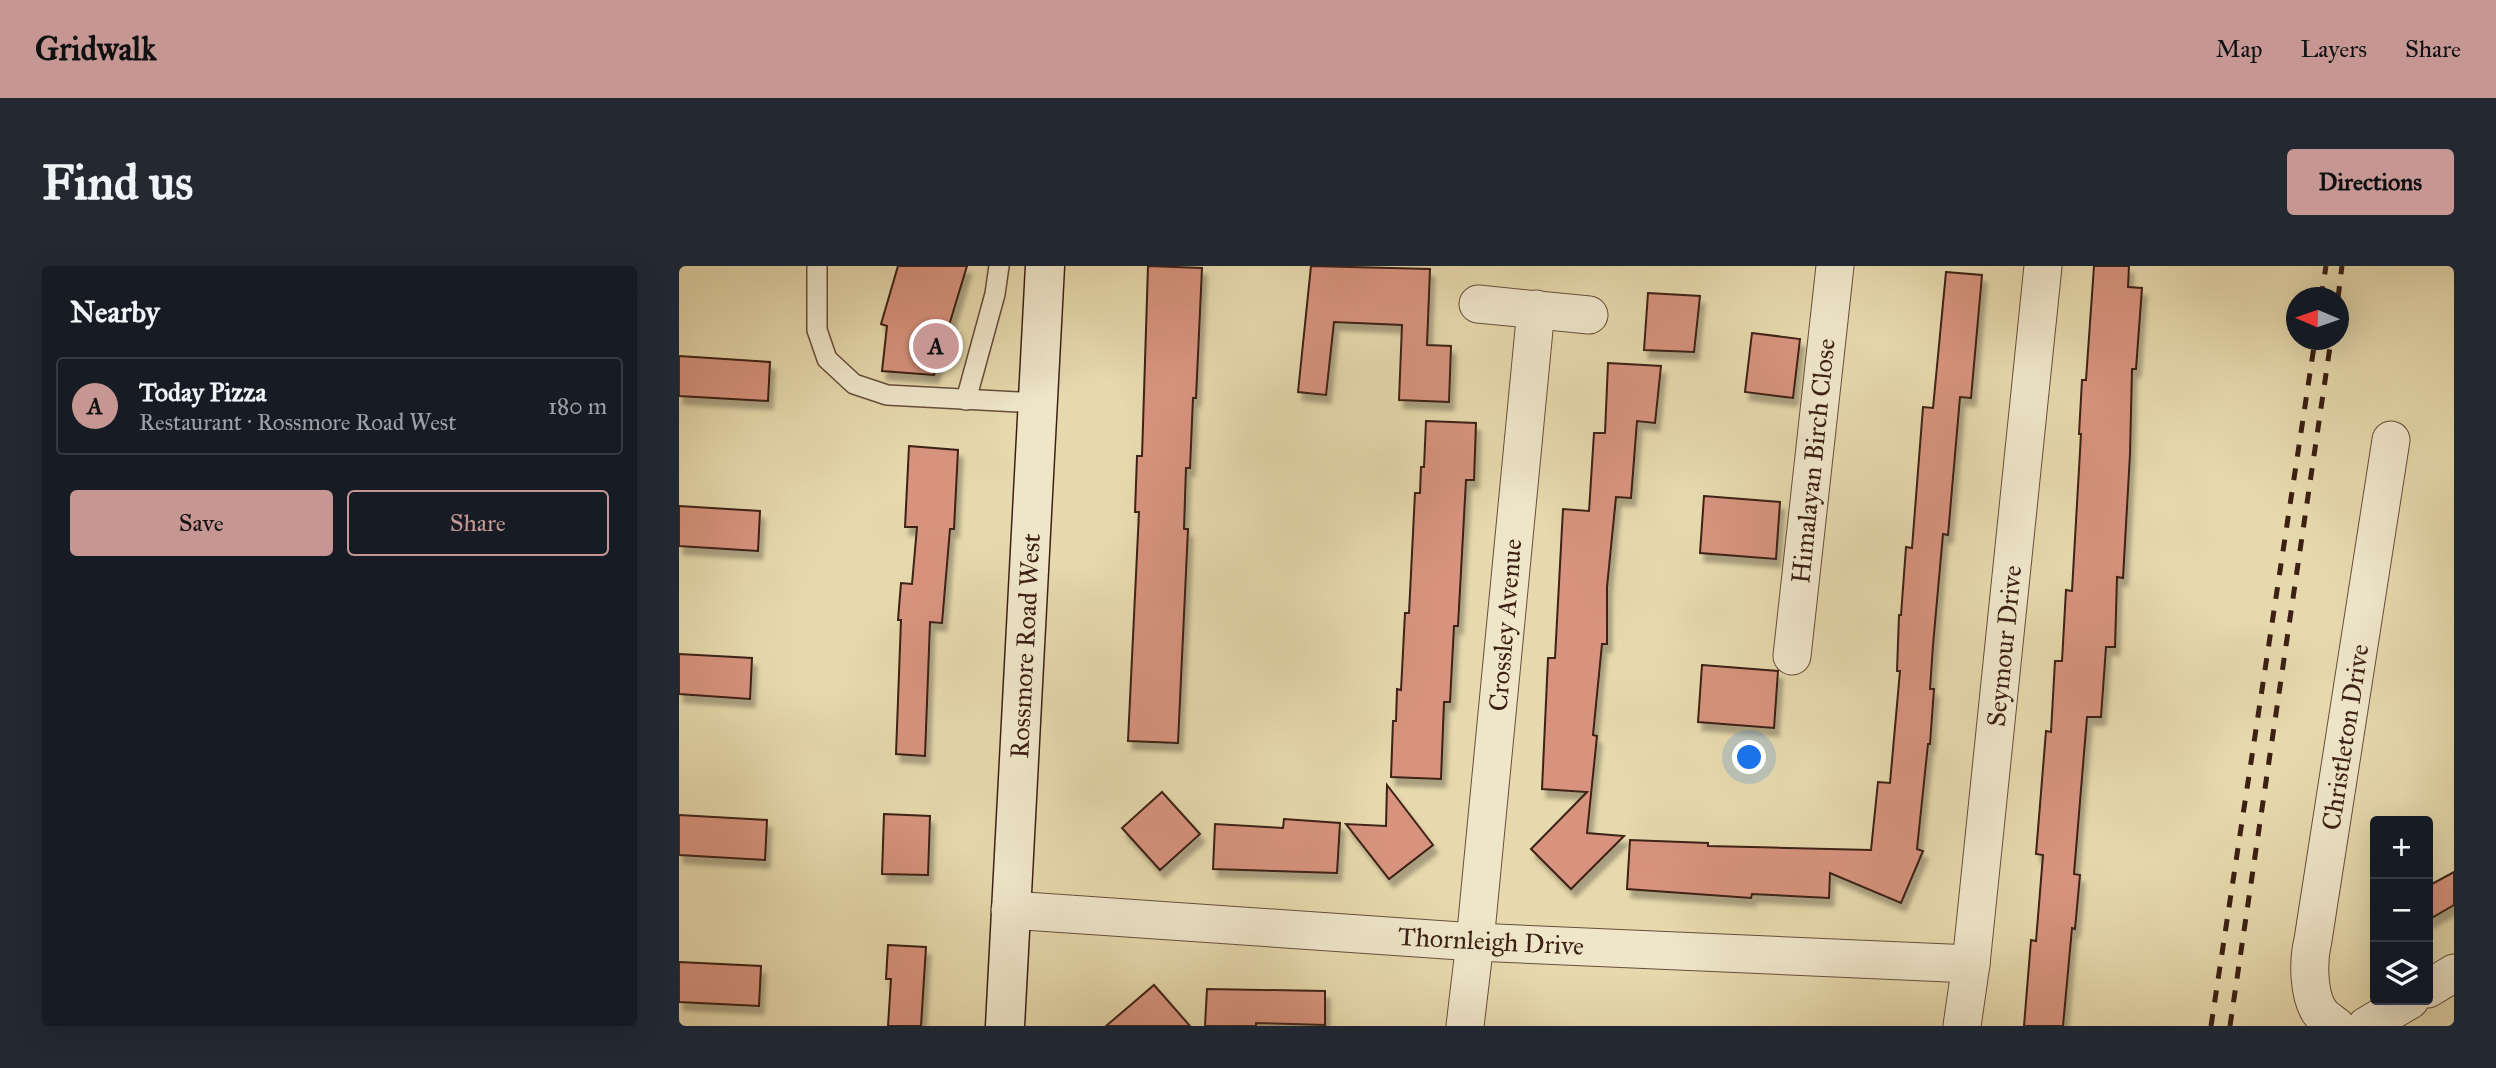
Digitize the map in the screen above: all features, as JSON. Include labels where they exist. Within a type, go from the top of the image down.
[{"type":"main road","name":"Rossmore Road West","points":[[1005,1026],[1045,266]]},
{"type":"street","name":"Himalayan Birch Close","points":[[1792,656],[1835,266]]},
{"type":"street","name":"Seymour Drive","points":[[1962,1026],[1971,964],[2043,266]]},
{"type":"street","points":[[1478,304],[1589,315]]},
{"type":"street","name":"Crossley Avenue","points":[[1465,1026],[1536,309]]},
{"type":"street","name":"Christleton Drive","points":[[2336,1026],[2319,1012],[2310,981],[2308,957],[2313,940],[2391,440]]},
{"type":"street","name":"Thornleigh Drive","points":[[1010,910],[1475,942],[1971,964]]},
{"type":"street","points":[[2433,986],[2454,974]]},
{"type":"street","points":[[2366,1026],[2402,1005]]},
{"type":"lane","points":[[817,266],[817,330],[827,359],[854,384],[887,396],[1038,403]]},
{"type":"lane","points":[[965,400],[995,294],[999,266]]},
{"type":"building","points":[[898,266],[967,266],[934,375],[882,371],[887,326],[881,324]]},
{"type":"building","points":[[1148,266],[1202,268],[1196,398],[1193,398],[1190,468],[1186,468],[1184,529],[1188,529],[1178,743],[1128,741],[1139,512],[1135,512],[1137,456],[1142,456]]},
{"type":"building","points":[[1311,266],[1430,269],[1427,345],[1451,346],[1449,402],[1399,400],[1402,325],[1334,322],[1326,395],[1298,392]]},
{"type":"building","points":[[2094,266],[2129,266],[2128,287],[2142,288],[2136,369],[2132,369],[2123,578],[2117,577],[2115,647],[2106,647],[2101,717],[2087,717],[2074,874],[2080,875],[2063,1026],[2024,1026],[2031,940],[2036,941],[2043,855],[2036,854],[2046,731],[2051,732],[2055,661],[2062,661],[2066,590],[2072,591],[2082,380],[2086,380]]},
{"type":"building","points":[[1946,272],[1982,275],[1971,398],[1960,397],[1948,535],[1943,534],[1930,689],[1934,689],[1930,744],[1917,849],[1923,851],[1901,903],[1830,873],[1829,898],[1752,894],[1751,898],[1627,889],[1630,840],[1708,843],[1708,846],[1871,850],[1878,782],[1890,783],[1900,671],[1897,671],[1899,615],[1906,547],[1912,548],[1923,407],[1933,408]]},
{"type":"building","points":[[1648,293],[1700,296],[1694,352],[1644,350]]},
{"type":"building","points":[[1752,333],[1800,339],[1793,398],[1745,392]]},
{"type":"building","points":[[679,356],[770,362],[768,401],[679,396]]},
{"type":"building","points":[[1608,363],[1661,366],[1655,423],[1637,421],[1631,498],[1616,497],[1607,587],[1607,644],[1602,644],[1593,735],[1597,736],[1587,833],[1624,836],[1571,889],[1531,849],[1587,792],[1542,789],[1548,658],[1555,658],[1563,509],[1589,511],[1594,433],[1605,433]]},
{"type":"building","points":[[1426,421],[1476,423],[1474,480],[1466,480],[1458,626],[1454,626],[1450,702],[1444,702],[1441,779],[1391,777],[1393,721],[1396,721],[1397,689],[1401,690],[1405,613],[1409,613],[1415,493],[1420,493],[1421,467],[1424,467]]},
{"type":"building","points":[[909,446],[958,450],[954,529],[950,529],[942,623],[930,622],[925,756],[896,754],[901,583],[912,584],[917,527],[905,527]]},
{"type":"building","points":[[1704,496],[1780,502],[1776,559],[1700,553]]},
{"type":"building","points":[[679,506],[760,511],[758,551],[679,546]]},
{"type":"building","points":[[679,654],[752,658],[750,699],[679,694]]},
{"type":"building","points":[[1702,665],[1778,671],[1774,728],[1698,722]]},
{"type":"building","points":[[1387,785],[1433,845],[1389,879],[1346,824],[1386,826]]},
{"type":"building","points":[[1162,792],[1200,834],[1160,870],[1122,828]]},
{"type":"building","points":[[884,814],[930,816],[928,875],[882,874]]},
{"type":"building","points":[[679,815],[767,820],[765,860],[679,855]]},
{"type":"building","points":[[1284,819],[1340,823],[1337,873],[1213,869],[1215,824],[1283,828]]},
{"type":"building","points":[[2454,872],[2454,905],[2433,917],[2433,883]]},
{"type":"building","points":[[888,945],[926,947],[921,1026],[888,1026],[891,979],[886,979]]},
{"type":"building","points":[[679,962],[761,966],[759,1006],[679,1002]]},
{"type":"building","points":[[1154,985],[1190,1026],[1106,1026],[1133,1003]]},
{"type":"building","points":[[1207,989],[1325,991],[1325,1025],[1256,1023],[1256,1026],[1205,1026]]},
{"type":"railway","points":[[2323,287],[2326,266]]},
{"type":"railway","points":[[2339,287],[2342,266]]},
{"type":"railway","points":[[2211,1026],[2313,350]]},
{"type":"railway","points":[[2230,1026],[2330,350]]},
{"type":"place","name":"Today Pizza","points":[[936,346]]}]
